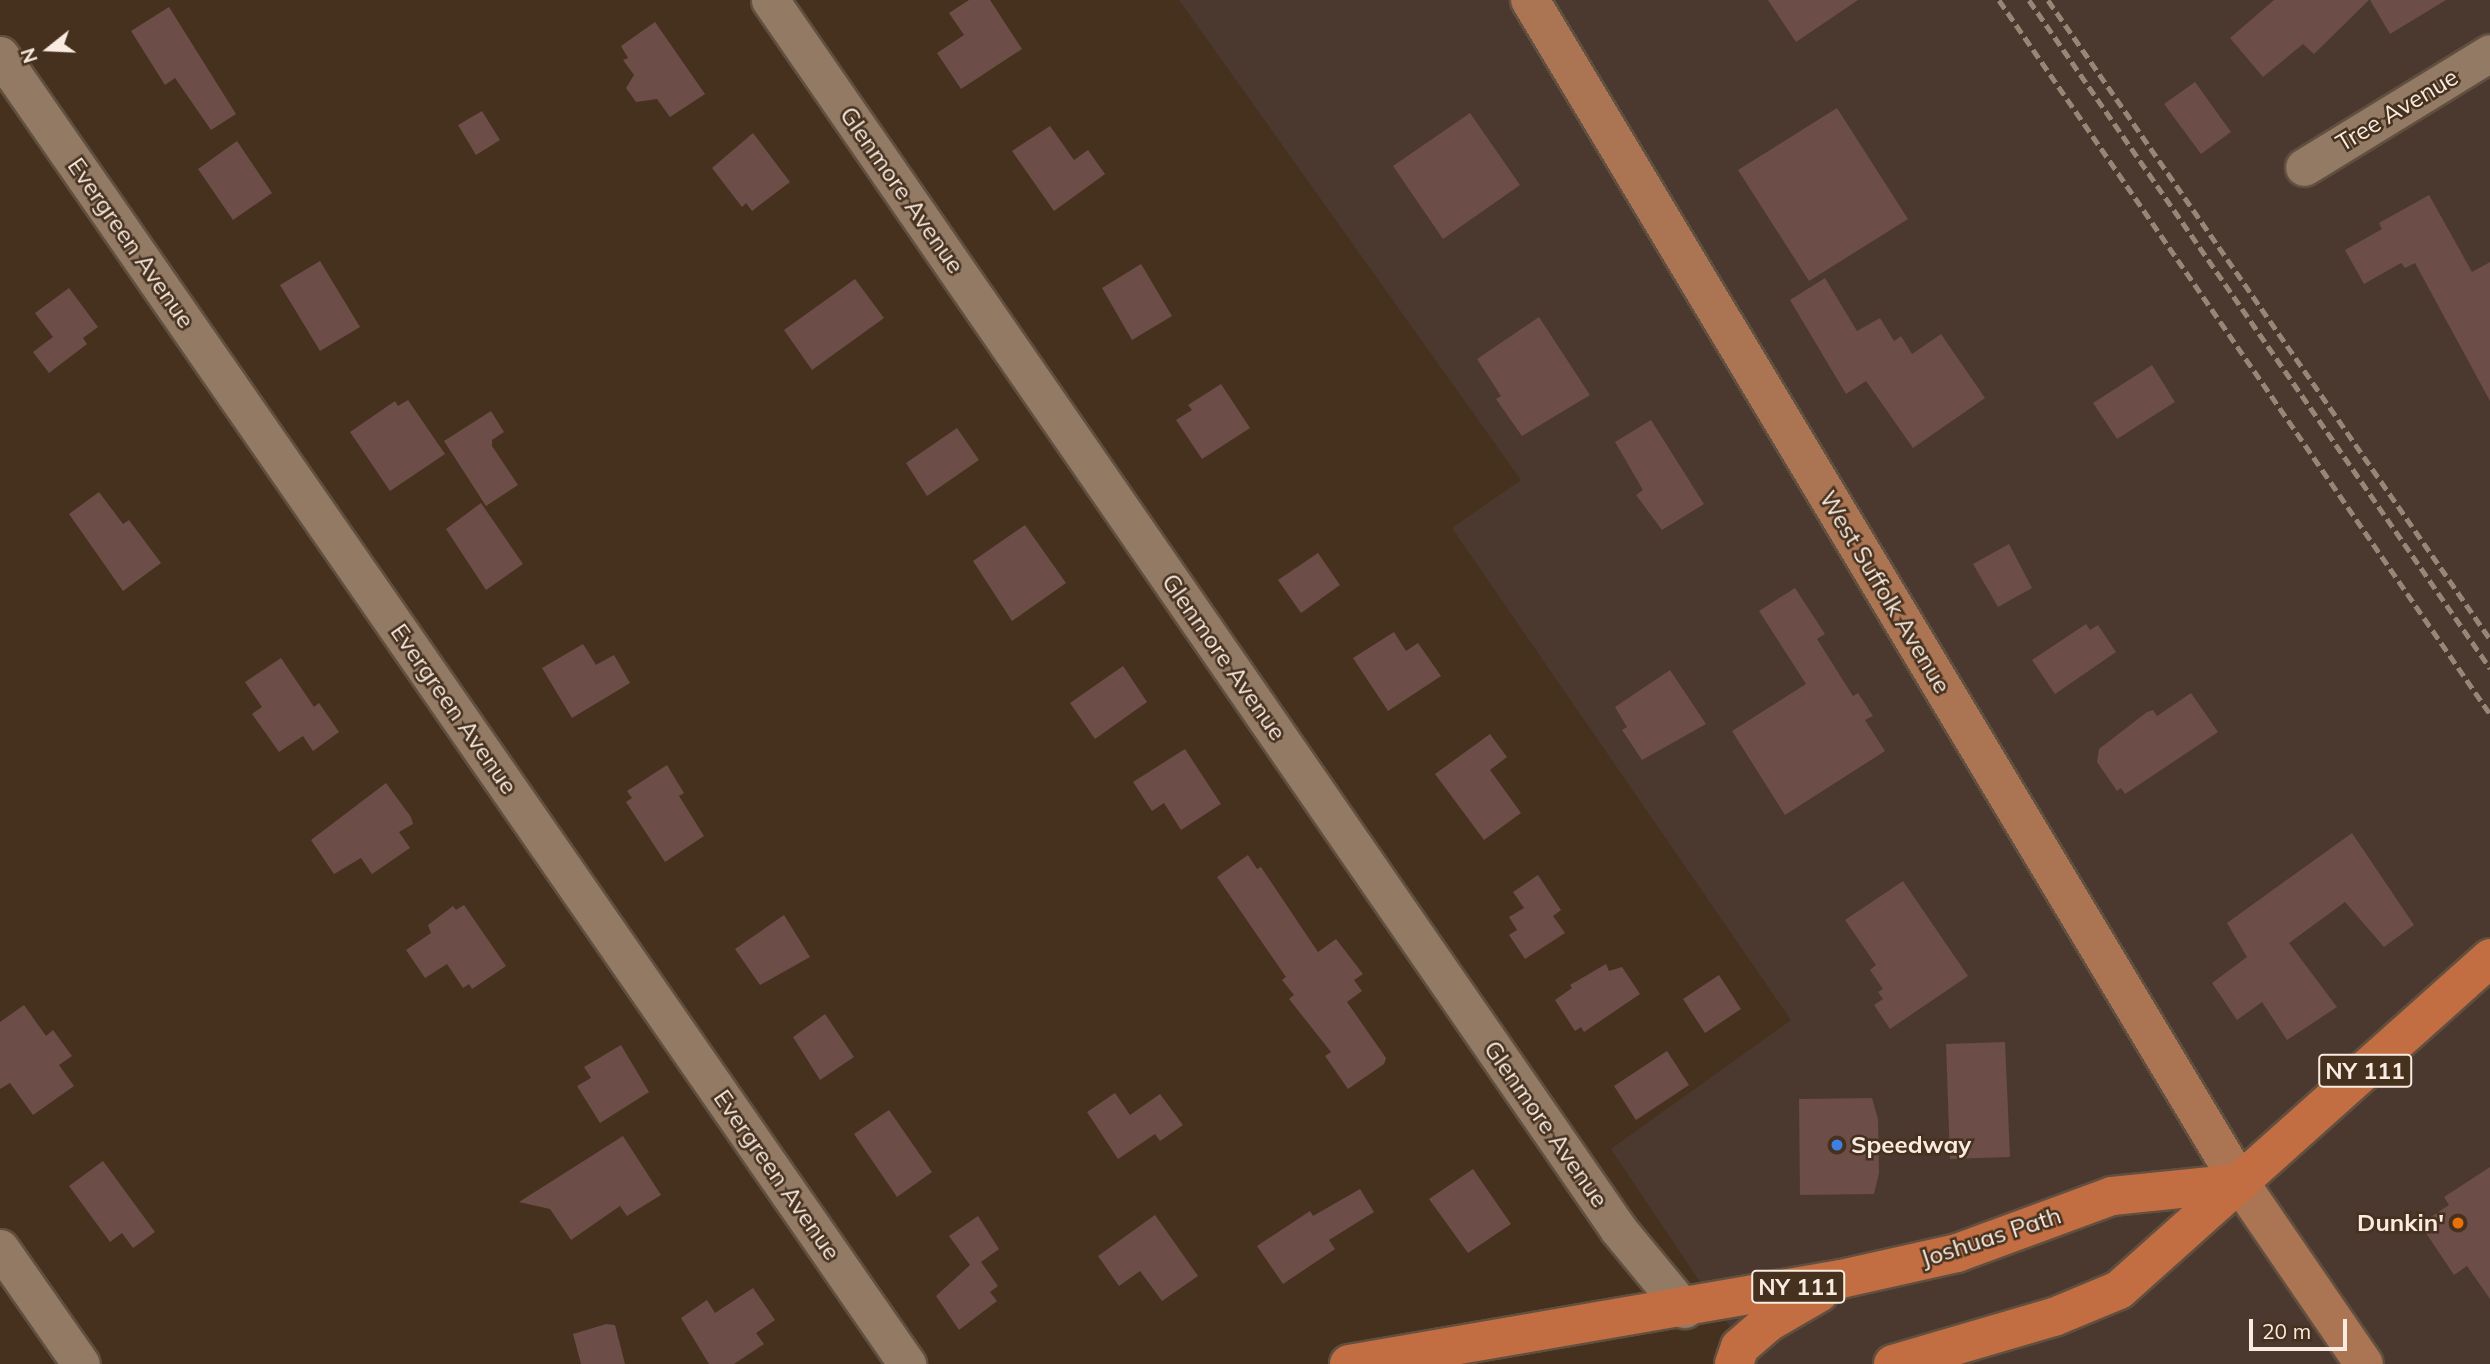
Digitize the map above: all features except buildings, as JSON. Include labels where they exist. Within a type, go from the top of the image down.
[{"type":"main road","name":"West Suffolk Avenue","points":[[1530,0],[2240,1183],[2364,1364]]},
{"type":"main road","name":"NY 111","points":[[1893,1364],[2054,1317],[2119,1290],[2490,958]]},
{"type":"main road","name":"Joshuas Path","points":[[1349,1364],[1488,1337],[1684,1308],[1841,1279],[1957,1252],[2112,1196],[2240,1183]]},
{"type":"main road","points":[[1734,1364],[1740,1347],[1769,1322],[1841,1279]]},
{"type":"street","name":"Glenmore Avenue","points":[[770,0],[1610,1218],[1684,1308]]},
{"type":"street","name":"Tree Avenue","points":[[2304,167],[2490,53]]},
{"type":"street","name":"Evergreen Avenue","points":[[0,55],[907,1364]]},
{"type":"street","points":[[0,1248],[80,1364]]},
{"type":"shaded area","points":[[1179,0],[2490,0],[2490,1364],[1755,1364],[1611,1149],[1791,1020],[1452,528],[1521,480]]},
{"type":"railway","points":[[1999,0],[2490,714]]},
{"type":"railway","points":[[2029,0],[2490,668]]},
{"type":"railway","points":[[2048,0],[2490,639]]},
{"type":"place","name":"Speedway","points":[[1837,1145]]},
{"type":"place","name":"Dunkin'","points":[[2458,1223]]}]
